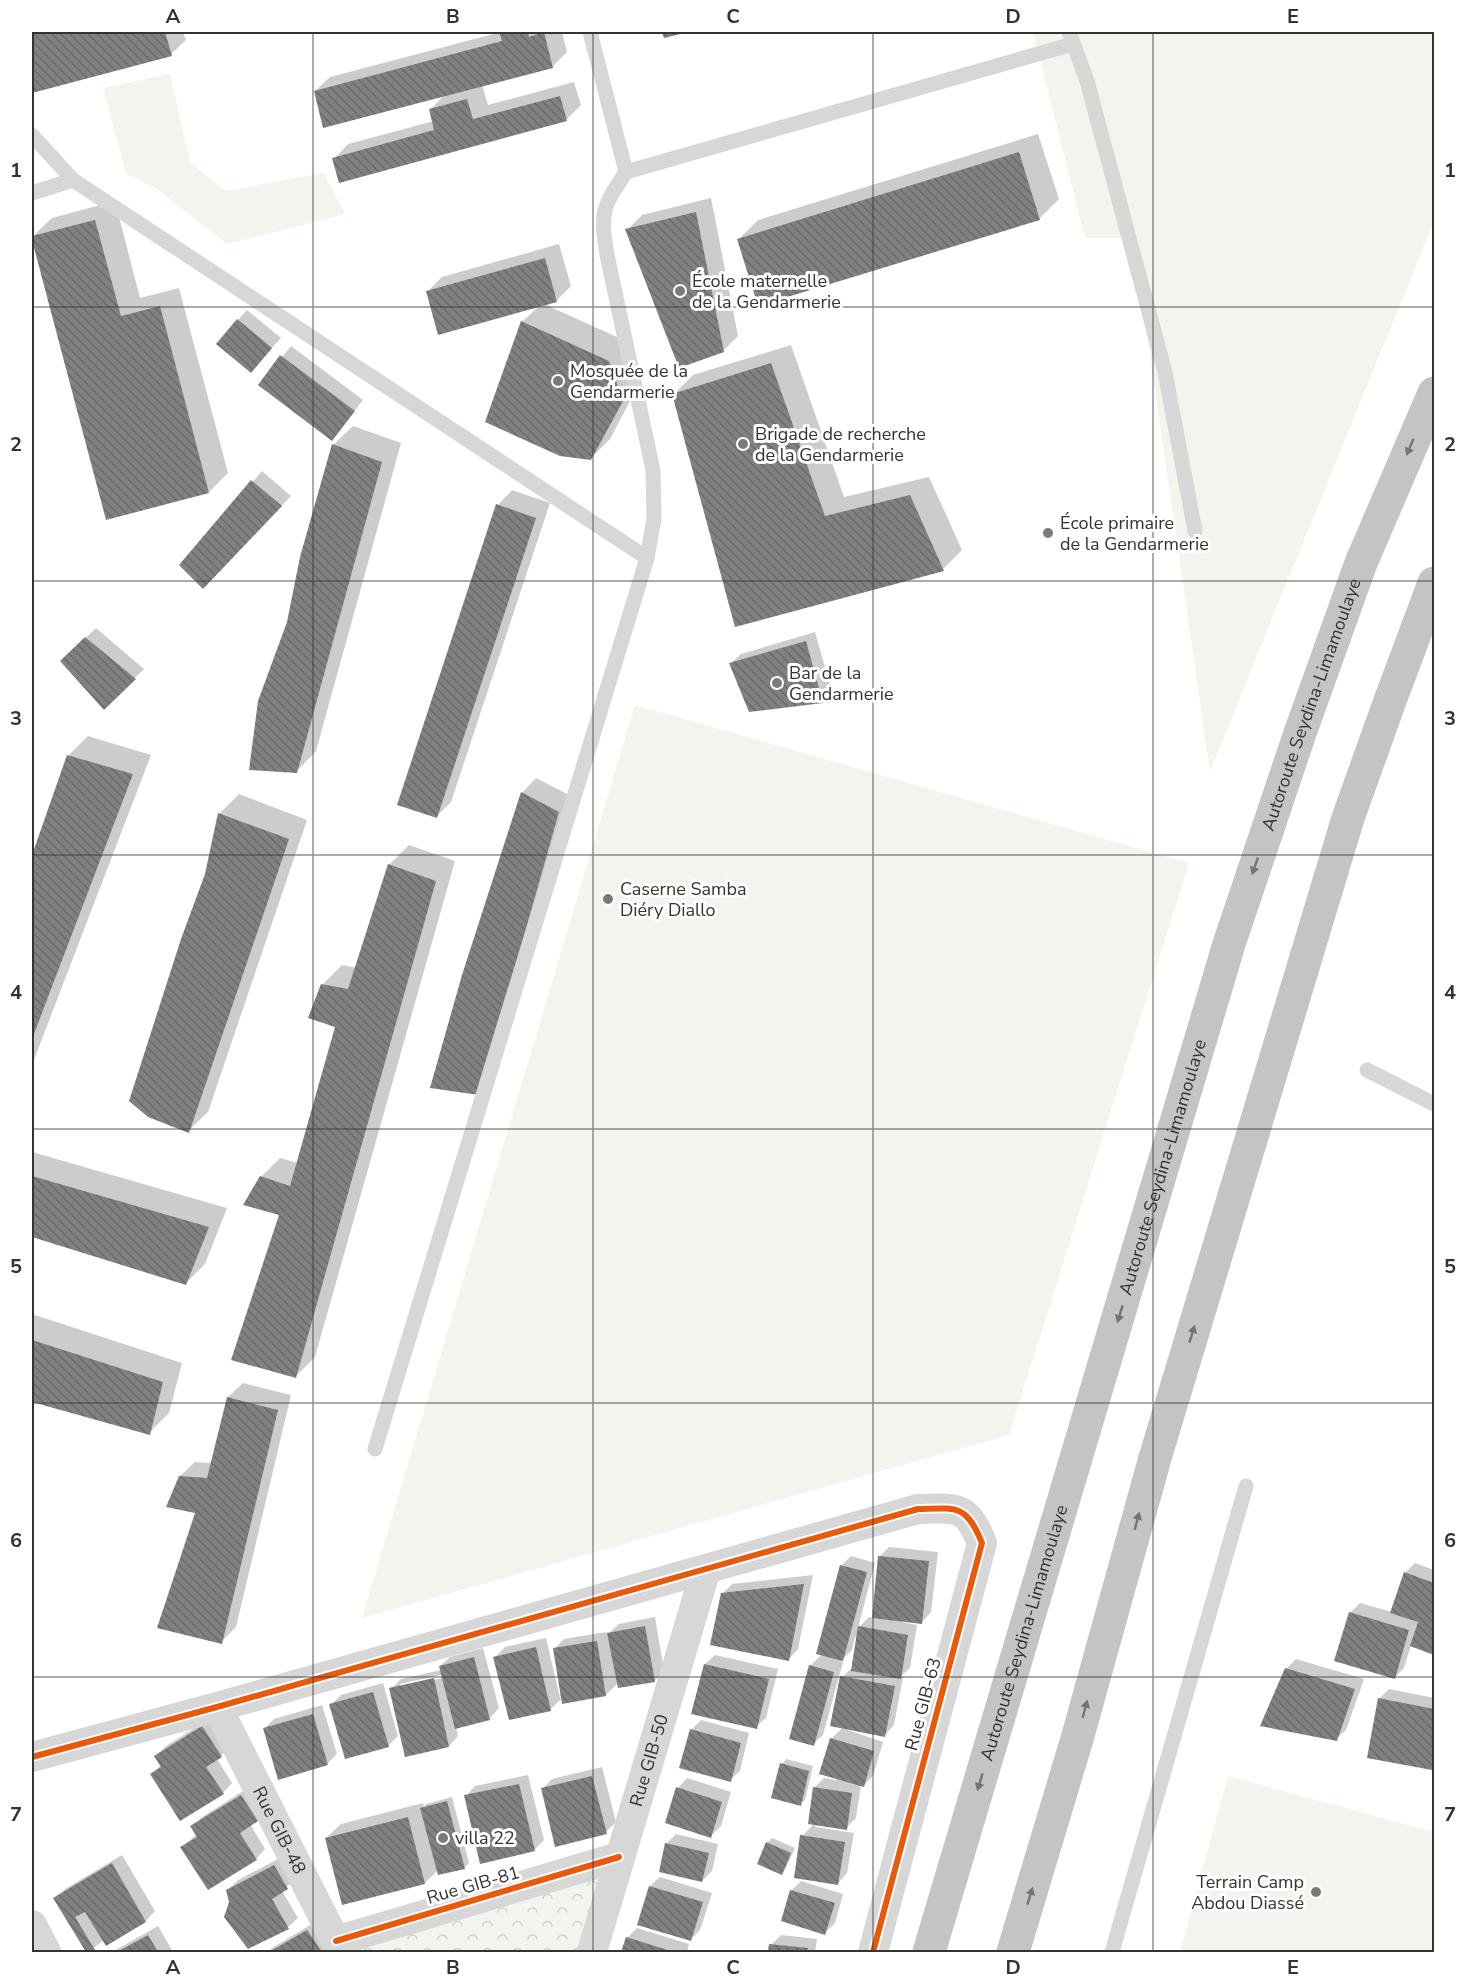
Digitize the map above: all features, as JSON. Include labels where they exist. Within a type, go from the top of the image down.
[{"type":"highway","name":"Autoroute Seydina-Limamoulaye","points":[[929,1953],[1229,944],[1300,733],[1361,563],[1434,393]]},
{"type":"highway","points":[[1013,1953],[1077,1739],[1155,1458],[1348,818],[1434,583]]},
{"type":"street","name":"Rue GIB-63","points":[[32,1757],[218,1707],[918,1509],[955,1508],[973,1522],[982,1543],[873,1953]]},
{"type":"street","name":"Rue GIB-50","points":[[592,1953],[706,1569]]},
{"type":"street","name":"Rue GIB-48","points":[[218,1707],[338,1947]]},
{"type":"street","name":"Rue GIB-81","points":[[338,1947],[619,1857]]},
{"type":"street","points":[[32,1925],[46,1953]]},
{"type":"lane","points":[[590,32],[626,172]]},
{"type":"lane","points":[[375,1449],[647,558],[654,519],[654,470],[602,225],[607,201],[626,172],[1071,38],[1087,81],[1165,372],[1195,531]]},
{"type":"lane","points":[[32,135],[73,180],[647,558]]},
{"type":"lane","points":[[32,193],[73,180]]},
{"type":"lane","points":[[1367,1070],[1434,1104]]},
{"type":"lane","points":[[1112,1953],[1246,1486]]},
{"type":"green space","points":[[1033,32],[1434,32],[1434,221],[1210,771],[1133,238],[1085,238]]},
{"type":"green space","points":[[170,74],[190,162],[226,191],[324,173],[345,214],[227,244],[154,187],[126,173],[103,88]]},
{"type":"green space","points":[[635,705],[1189,863],[1009,1435],[362,1618]]},
{"type":"green space","name":"Terrain Camp Abdou Diassé","points":[[1228,1776],[1434,1832],[1434,1952],[1180,1952]]},
{"type":"green space","points":[[602,1878],[580,1952],[354,1952],[353,1950]]},
{"type":"building","points":[[32,32],[165,32],[172,56],[32,93]]},
{"type":"building","points":[[499,32],[528,32],[529,37],[544,32],[553,68],[323,128],[314,91],[502,41]]},
{"type":"building","points":[[662,32],[688,32],[664,38]]},
{"type":"building","points":[[560,96],[567,121],[339,183],[332,158],[434,130],[429,109],[467,99],[473,119]]},
{"type":"building","points":[[1019,152],[1040,220],[758,306],[737,239]]},
{"type":"building","name":"École maternelle de la Gendarmerie","points":[[696,212],[724,352],[679,368],[625,229]]},
{"type":"building","points":[[95,220],[121,316],[160,306],[209,493],[106,520],[32,240],[32,236]]},
{"type":"building","points":[[545,258],[557,302],[438,335],[426,291]]},
{"type":"building","points":[[237,319],[272,348],[251,373],[216,344]]},
{"type":"building","name":"Mosquée de la Gendarmerie","points":[[521,321],[609,361],[623,401],[591,460],[560,456],[485,422]]},
{"type":"building","points":[[280,355],[355,411],[332,441],[258,385]]},
{"type":"building","name":"Brigade de recherche de la Gendarmerie","points":[[771,363],[825,516],[910,495],[944,571],[735,627],[672,394]]},
{"type":"building","points":[[332,444],[382,462],[297,773],[249,770],[258,701],[287,622],[300,557]]},
{"type":"building","points":[[251,480],[282,506],[203,589],[179,565]]},
{"type":"building","points":[[496,504],[536,518],[437,818],[397,805]]},
{"type":"building","points":[[85,637],[136,679],[104,710],[60,661]]},
{"type":"building","name":"Bar de la Gendarmerie","points":[[806,641],[823,703],[749,712],[729,663]]},
{"type":"building","points":[[67,755],[133,774],[32,1039],[32,855]]},
{"type":"building","points":[[521,792],[559,812],[479,1095],[430,1088],[462,975]]},
{"type":"building","points":[[218,813],[289,839],[189,1133],[148,1117],[129,1101],[181,939],[205,874]]},
{"type":"building","points":[[388,864],[436,881],[296,1378],[231,1360],[279,1215],[243,1205],[260,1176],[290,1186],[335,1027],[308,1018],[321,984],[348,989]]},
{"type":"building","points":[[32,1176],[209,1227],[186,1285],[32,1237]]},
{"type":"building","points":[[32,1340],[163,1382],[150,1435],[32,1402]]},
{"type":"building","points":[[227,1397],[278,1410],[222,1644],[157,1628],[195,1513],[166,1507],[179,1476],[207,1478]]},
{"type":"building","points":[[878,1556],[929,1561],[922,1624],[872,1618]]},
{"type":"building","points":[[840,1565],[867,1572],[843,1661],[816,1654]]},
{"type":"building","points":[[1404,1572],[1434,1583],[1434,1655],[1410,1646],[1418,1622],[1390,1613]]},
{"type":"building","points":[[804,1584],[789,1661],[710,1645],[721,1593]]},
{"type":"building","points":[[1349,1612],[1409,1630],[1395,1679],[1334,1661]]},
{"type":"building","points":[[645,1626],[655,1682],[618,1688],[607,1633]]},
{"type":"building","points":[[858,1626],[908,1635],[901,1679],[851,1671]]},
{"type":"building","points":[[597,1641],[606,1696],[562,1704],[553,1648]]},
{"type":"building","points":[[536,1647],[551,1711],[509,1720],[493,1657]]},
{"type":"building","points":[[474,1657],[490,1720],[455,1729],[439,1666]]},
{"type":"building","points":[[704,1664],[769,1679],[757,1729],[691,1714]]},
{"type":"building","points":[[809,1665],[834,1672],[814,1746],[789,1739]]},
{"type":"building","points":[[1285,1668],[1355,1689],[1337,1741],[1260,1726]]},
{"type":"building","points":[[840,1676],[895,1686],[885,1737],[830,1726]]},
{"type":"building","points":[[434,1678],[449,1747],[405,1757],[389,1688]]},
{"type":"building","points":[[373,1692],[389,1747],[345,1759],[329,1704]]},
{"type":"building","points":[[1378,1698],[1434,1709],[1432,1770],[1367,1758]]},
{"type":"building","points":[[313,1714],[328,1765],[278,1780],[263,1728]]},
{"type":"building","points":[[202,1726],[222,1757],[206,1767],[224,1794],[180,1821],[150,1774],[161,1767],[154,1756]]},
{"type":"building","points":[[690,1729],[741,1743],[731,1782],[679,1768]]},
{"type":"building","points":[[830,1738],[874,1751],[864,1787],[819,1774]]},
{"type":"building","points":[[780,1763],[809,1771],[801,1806],[771,1798]]},
{"type":"building","points":[[592,1776],[607,1834],[555,1847],[541,1788]]},
{"type":"building","points":[[519,1784],[535,1851],[480,1864],[464,1795]]},
{"type":"building","points":[[676,1787],[722,1802],[711,1838],[665,1823]]},
{"type":"building","points":[[813,1787],[852,1793],[847,1830],[808,1824]]},
{"type":"building","points":[[241,1795],[258,1821],[240,1833],[257,1860],[208,1890],[180,1847],[197,1837],[190,1826]]},
{"type":"building","name":"villa 22","points":[[447,1801],[465,1869],[438,1875],[420,1808]]},
{"type":"building","points":[[408,1817],[425,1884],[342,1905],[325,1838]]},
{"type":"building","points":[[800,1835],[845,1842],[838,1885],[794,1878]]},
{"type":"building","points":[[766,1842],[791,1853],[782,1875],[757,1864]]},
{"type":"building","points":[[665,1843],[709,1853],[702,1882],[659,1872]]},
{"type":"building","points":[[112,1863],[146,1922],[106,1946],[85,1912],[75,1917],[95,1950],[86,1952],[53,1898]]},
{"type":"building","points":[[274,1865],[288,1889],[272,1899],[289,1929],[248,1949],[224,1917],[229,1902],[226,1890]]},
{"type":"building","points":[[649,1886],[703,1902],[691,1941],[637,1925]]},
{"type":"building","points":[[790,1890],[835,1903],[825,1935],[781,1921]]},
{"type":"building","points":[[307,1930],[322,1952],[269,1952]]},
{"type":"building","points":[[148,1935],[158,1952],[117,1952]]},
{"type":"building","points":[[626,1937],[674,1952],[621,1952]]},
{"type":"building","points":[[769,1944],[808,1948],[807,1952],[768,1952]]},
{"type":"cycle path","points":[[32,1757],[918,1509],[951,1509],[959,1511],[971,1521],[982,1543],[873,1952]]},
{"type":"cycle path","points":[[336,1941],[619,1857]]},
{"type":"place","name":"École maternelle de la Gendarmerie","points":[[680,291]]},
{"type":"place","name":"Mosquée de la Gendarmerie","points":[[558,381]]},
{"type":"place","name":"Brigade de recherche de la Gendarmerie","points":[[743,444]]},
{"type":"place","name":"École primaire de la Gendarmerie","points":[[1048,533]]},
{"type":"place","name":"Bar de la Gendarmerie","points":[[777,683]]},
{"type":"place","name":"Caserne Samba Diéry Diallo","points":[[608,899]]},
{"type":"place","name":"villa 22","points":[[443,1838]]},
{"type":"place","name":"Terrain Camp Abdou Diassé","points":[[1316,1892]]}]
